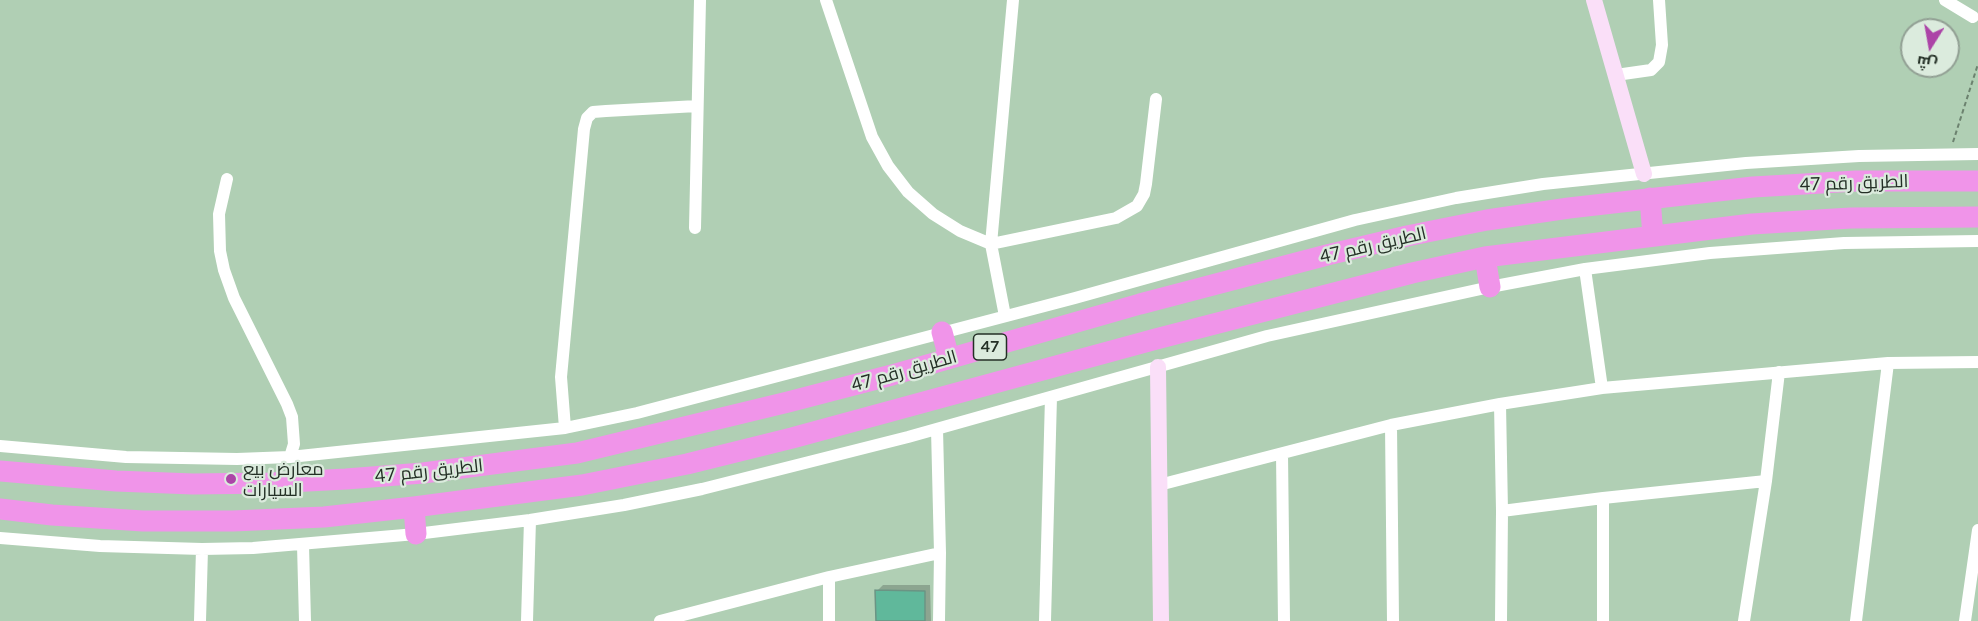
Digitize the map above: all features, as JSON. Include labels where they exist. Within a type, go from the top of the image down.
[{"type":"highway","name":"الطريق رقم 47","points":[[0,471],[116,481],[193,484],[270,483],[346,480],[423,473],[577,453],[788,402],[1140,304],[1407,236],[1488,220],[1569,208],[1753,187],[1844,182],[1978,181]]},
{"type":"highway","points":[[1650,198],[1653,236]]},
{"type":"highway","name":"الطريق رقم 47","points":[[0,509],[52,515],[143,520],[233,521],[324,517],[582,485],[687,464],[792,438],[1178,333],[1412,273],[1485,257],[1752,224],[1851,218],[1978,217]]},
{"type":"highway","points":[[1485,257],[1490,287]]},
{"type":"highway","points":[[942,332],[949,358]]},
{"type":"highway","points":[[577,453],[582,485]]},
{"type":"highway","points":[[414,507],[416,534]]},
{"type":"street","points":[[695,228],[700,0]]},
{"type":"street","points":[[826,0],[872,137],[888,166],[908,192],[933,214],[960,231],[991,244],[1116,218],[1137,206],[1144,194],[1146,184],[1156,99]]},
{"type":"street","points":[[1005,316],[991,244],[1013,0]]},
{"type":"street","points":[[1594,0],[1644,174]]},
{"type":"street","points":[[1616,75],[1651,70],[1659,62],[1662,45],[1659,0]]},
{"type":"street","points":[[1946,0],[1973,17]]},
{"type":"street","points":[[565,428],[561,377],[584,129],[587,118],[593,112],[697,106]]},
{"type":"street","points":[[0,446],[138,458],[237,459],[290,457],[565,428],[637,413],[1405,208],[1521,188],[1746,163],[1859,156],[1978,154]]},
{"type":"street","points":[[227,179],[219,214],[224,270],[234,298],[292,417],[294,444],[290,457]]},
{"type":"street","points":[[0,538],[100,546],[202,549],[303,544],[416,534],[530,520],[624,505],[702,489],[937,429],[1309,326],[1490,287],[1586,269],[1676,256],[1844,243],[1978,241]]},
{"type":"street","points":[[1586,269],[1602,388]]},
{"type":"street","points":[[1159,484],[1391,425],[1500,404],[1602,388],[1888,363],[1978,362]]},
{"type":"street","points":[[1856,621],[1888,363]]},
{"type":"street","points":[[1158,367],[1161,621]]},
{"type":"street","points":[[1744,621],[1766,481],[1779,372]]},
{"type":"street","points":[[1045,621],[1051,397]]},
{"type":"street","points":[[1500,404],[1501,621]]},
{"type":"street","points":[[1391,425],[1392,621]]},
{"type":"street","points":[[937,429],[939,621]]},
{"type":"street","points":[[1282,454],[1284,621]]},
{"type":"street","points":[[1502,511],[1766,481]]},
{"type":"street","points":[[1603,498],[1603,621]]},
{"type":"street","points":[[527,621],[530,520]]},
{"type":"street","points":[[1965,621],[1978,530]]},
{"type":"street","points":[[303,544],[305,621]]},
{"type":"street","points":[[200,621],[202,549]]},
{"type":"street","points":[[660,621],[829,577],[940,553]]},
{"type":"street","points":[[829,577],[829,621]]},
{"type":"path","points":[[1950,153],[1978,64]]},
{"type":"building","points":[[875,590],[925,591],[925,621],[876,621]]},
{"type":"place","name":"معارض بيع السيارات","points":[[231,479]]}]
